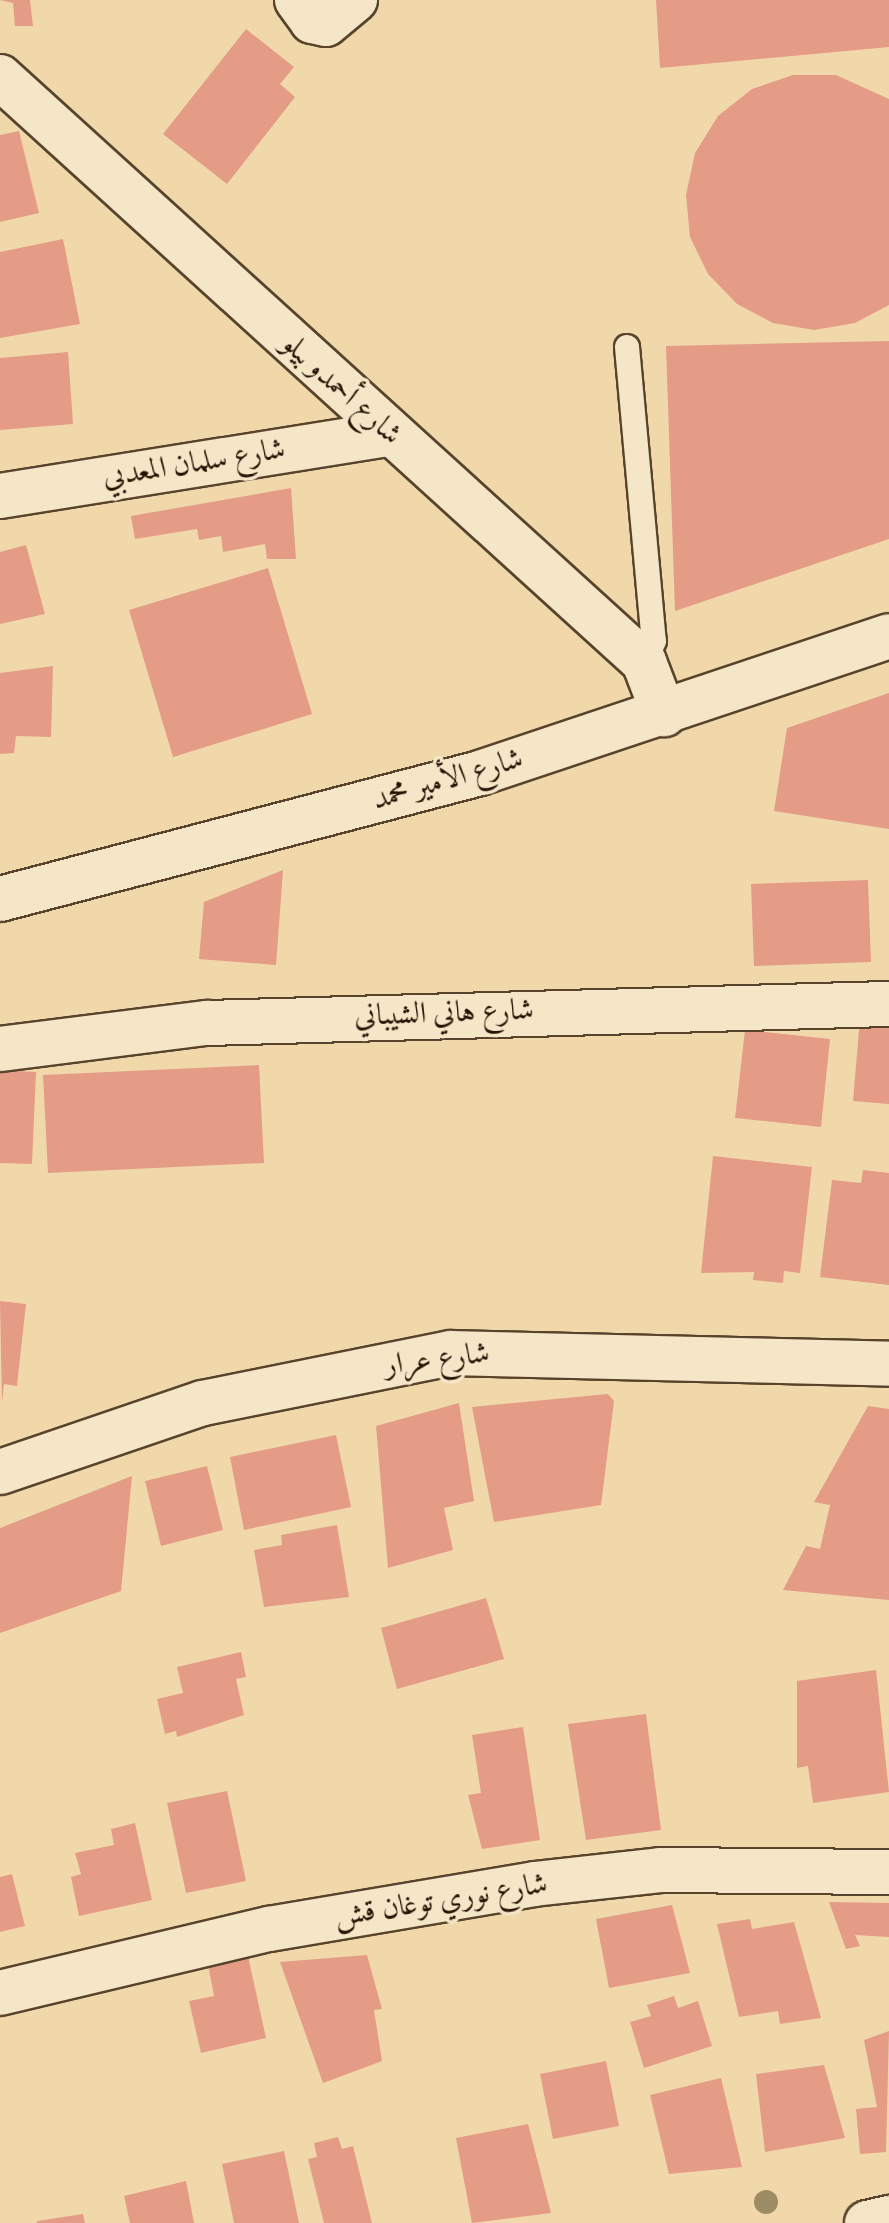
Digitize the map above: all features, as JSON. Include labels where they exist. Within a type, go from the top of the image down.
[{"type":"street","points":[[297,0],[312,21],[326,24],[355,0]]},
{"type":"street","name":"شارع أحمدو بيلو","points":[[0,77],[389,434],[644,662],[664,714]]},
{"type":"street","name":"شارع سلمان المعدبي","points":[[0,496],[389,434]]},
{"type":"street","name":"شارع الأمير محمد","points":[[0,899],[480,773],[664,714],[889,636]]},
{"type":"street","name":"شارع هاني الشيباني","points":[[0,1049],[207,1023],[889,1004]]},
{"type":"street","name":"شارع عرار","points":[[0,1472],[203,1403],[451,1353],[889,1364]]},
{"type":"street","name":"شارع نوري توغان قش","points":[[0,1993],[269,1929],[534,1884],[660,1870],[889,1872]]},
{"type":"street","points":[[867,2223],[889,2218]]},
{"type":"lane","points":[[627,347],[654,641],[644,662]]},
{"type":"building","points":[[0,0],[30,0],[33,26],[15,26],[13,3]]},
{"type":"building","points":[[656,0],[889,0],[889,47],[660,68]]},
{"type":"building","points":[[246,29],[294,67],[280,84],[295,97],[227,184],[163,134]]},
{"type":"building","points":[[793,75],[836,75],[889,99],[889,305],[855,323],[814,330],[773,323],[737,304],[708,274],[690,237],[686,195],[695,153],[718,116],[752,89]]},
{"type":"building","points":[[19,131],[39,213],[0,222],[0,135]]},
{"type":"building","points":[[63,239],[80,324],[0,338],[0,252]]},
{"type":"building","points":[[889,341],[889,539],[675,611],[666,346]]},
{"type":"building","points":[[68,352],[73,424],[0,430],[0,358]]},
{"type":"building","points":[[291,488],[296,559],[267,559],[265,544],[223,552],[221,536],[199,540],[197,529],[135,539],[131,516]]},
{"type":"building","points":[[26,545],[45,614],[0,624],[0,552]]},
{"type":"building","points":[[268,568],[312,714],[173,757],[129,610]]},
{"type":"building","points":[[53,666],[51,737],[16,736],[14,753],[0,754],[0,673]]},
{"type":"building","points":[[889,693],[889,829],[774,811],[787,728]]},
{"type":"building","points":[[283,870],[276,965],[199,959],[204,902]]},
{"type":"building","points":[[868,880],[871,962],[754,966],[751,884]]},
{"type":"building","points":[[860,1019],[889,1022],[889,1104],[853,1101]]},
{"type":"building","points":[[745,1030],[830,1039],[821,1127],[735,1118]]},
{"type":"building","points":[[259,1065],[264,1163],[48,1173],[43,1075]]},
{"type":"building","points":[[0,1070],[36,1072],[32,1164],[0,1163]]},
{"type":"building","points":[[713,1156],[812,1167],[800,1273],[784,1271],[783,1283],[753,1280],[754,1272],[701,1273]]},
{"type":"building","points":[[863,1170],[889,1173],[889,1285],[820,1277],[832,1180],[861,1183]]},
{"type":"building","points":[[0,1301],[26,1304],[17,1386],[4,1384],[2,1403]]},
{"type":"building","points":[[608,1394],[614,1401],[601,1505],[494,1522],[472,1407]]},
{"type":"building","points":[[459,1403],[474,1501],[444,1508],[453,1550],[388,1568],[376,1426]]},
{"type":"building","points":[[868,1406],[889,1409],[889,1600],[783,1590],[806,1546],[820,1549],[830,1505],[814,1502]]},
{"type":"building","points":[[336,1435],[351,1507],[244,1530],[230,1457]]},
{"type":"building","points":[[207,1466],[223,1530],[161,1546],[145,1481]]},
{"type":"building","points":[[132,1476],[121,1591],[0,1633],[0,1528]]},
{"type":"building","points":[[337,1525],[349,1597],[264,1607],[254,1550],[282,1545],[281,1535]]},
{"type":"building","points":[[486,1598],[504,1659],[397,1689],[381,1628]]},
{"type":"building","points":[[241,1652],[246,1677],[236,1679],[244,1715],[177,1737],[176,1731],[165,1734],[157,1699],[183,1693],[177,1667]]},
{"type":"building","points":[[876,1670],[889,1792],[813,1803],[808,1766],[797,1768],[797,1681]]},
{"type":"building","points":[[646,1714],[661,1830],[586,1840],[568,1724]]},
{"type":"building","points":[[523,1727],[540,1840],[482,1849],[468,1795],[481,1793],[472,1735]]},
{"type":"building","points":[[227,1791],[246,1881],[186,1893],[167,1803]]},
{"type":"building","points":[[135,1823],[152,1900],[79,1916],[71,1877],[81,1874],[75,1853],[114,1845],[111,1829]]},
{"type":"building","points":[[12,1874],[25,1926],[0,1932],[0,1877]]},
{"type":"building","points":[[829,1902],[889,1903],[889,1937],[855,1935],[860,1946],[846,1949]]},
{"type":"building","points":[[672,1905],[690,1973],[609,1988],[596,1919]]},
{"type":"building","points":[[750,1919],[752,1929],[794,1922],[821,2018],[780,2024],[778,2011],[739,2017],[717,1924]]},
{"type":"building","points":[[367,1955],[382,2009],[374,2010],[382,2061],[323,2083],[280,1962]]},
{"type":"building","points":[[248,1956],[266,2038],[201,2053],[189,2001],[214,1996],[208,1965]]},
{"type":"building","points":[[674,1996],[678,2008],[698,2001],[712,2046],[644,2068],[630,2022],[651,2016],[647,2005]]},
{"type":"building","points":[[889,2031],[886,2152],[860,2154],[856,2109],[877,2107],[864,2040]]},
{"type":"building","points":[[606,2061],[619,2126],[553,2139],[540,2074]]},
{"type":"building","points":[[824,2065],[845,2138],[765,2152],[756,2074]]},
{"type":"building","points":[[721,2078],[742,2167],[669,2174],[650,2095]]},
{"type":"building","points":[[528,2124],[551,2213],[472,2223],[456,2138]]},
{"type":"building","points":[[338,2137],[342,2149],[353,2146],[372,2223],[324,2223],[308,2159],[317,2157],[314,2143]]},
{"type":"building","points":[[284,2151],[299,2223],[234,2223],[222,2164]]},
{"type":"building","points":[[186,2181],[194,2223],[130,2223],[124,2196]]},
{"type":"building","points":[[83,2214],[85,2223],[37,2223],[37,2221]]}]
